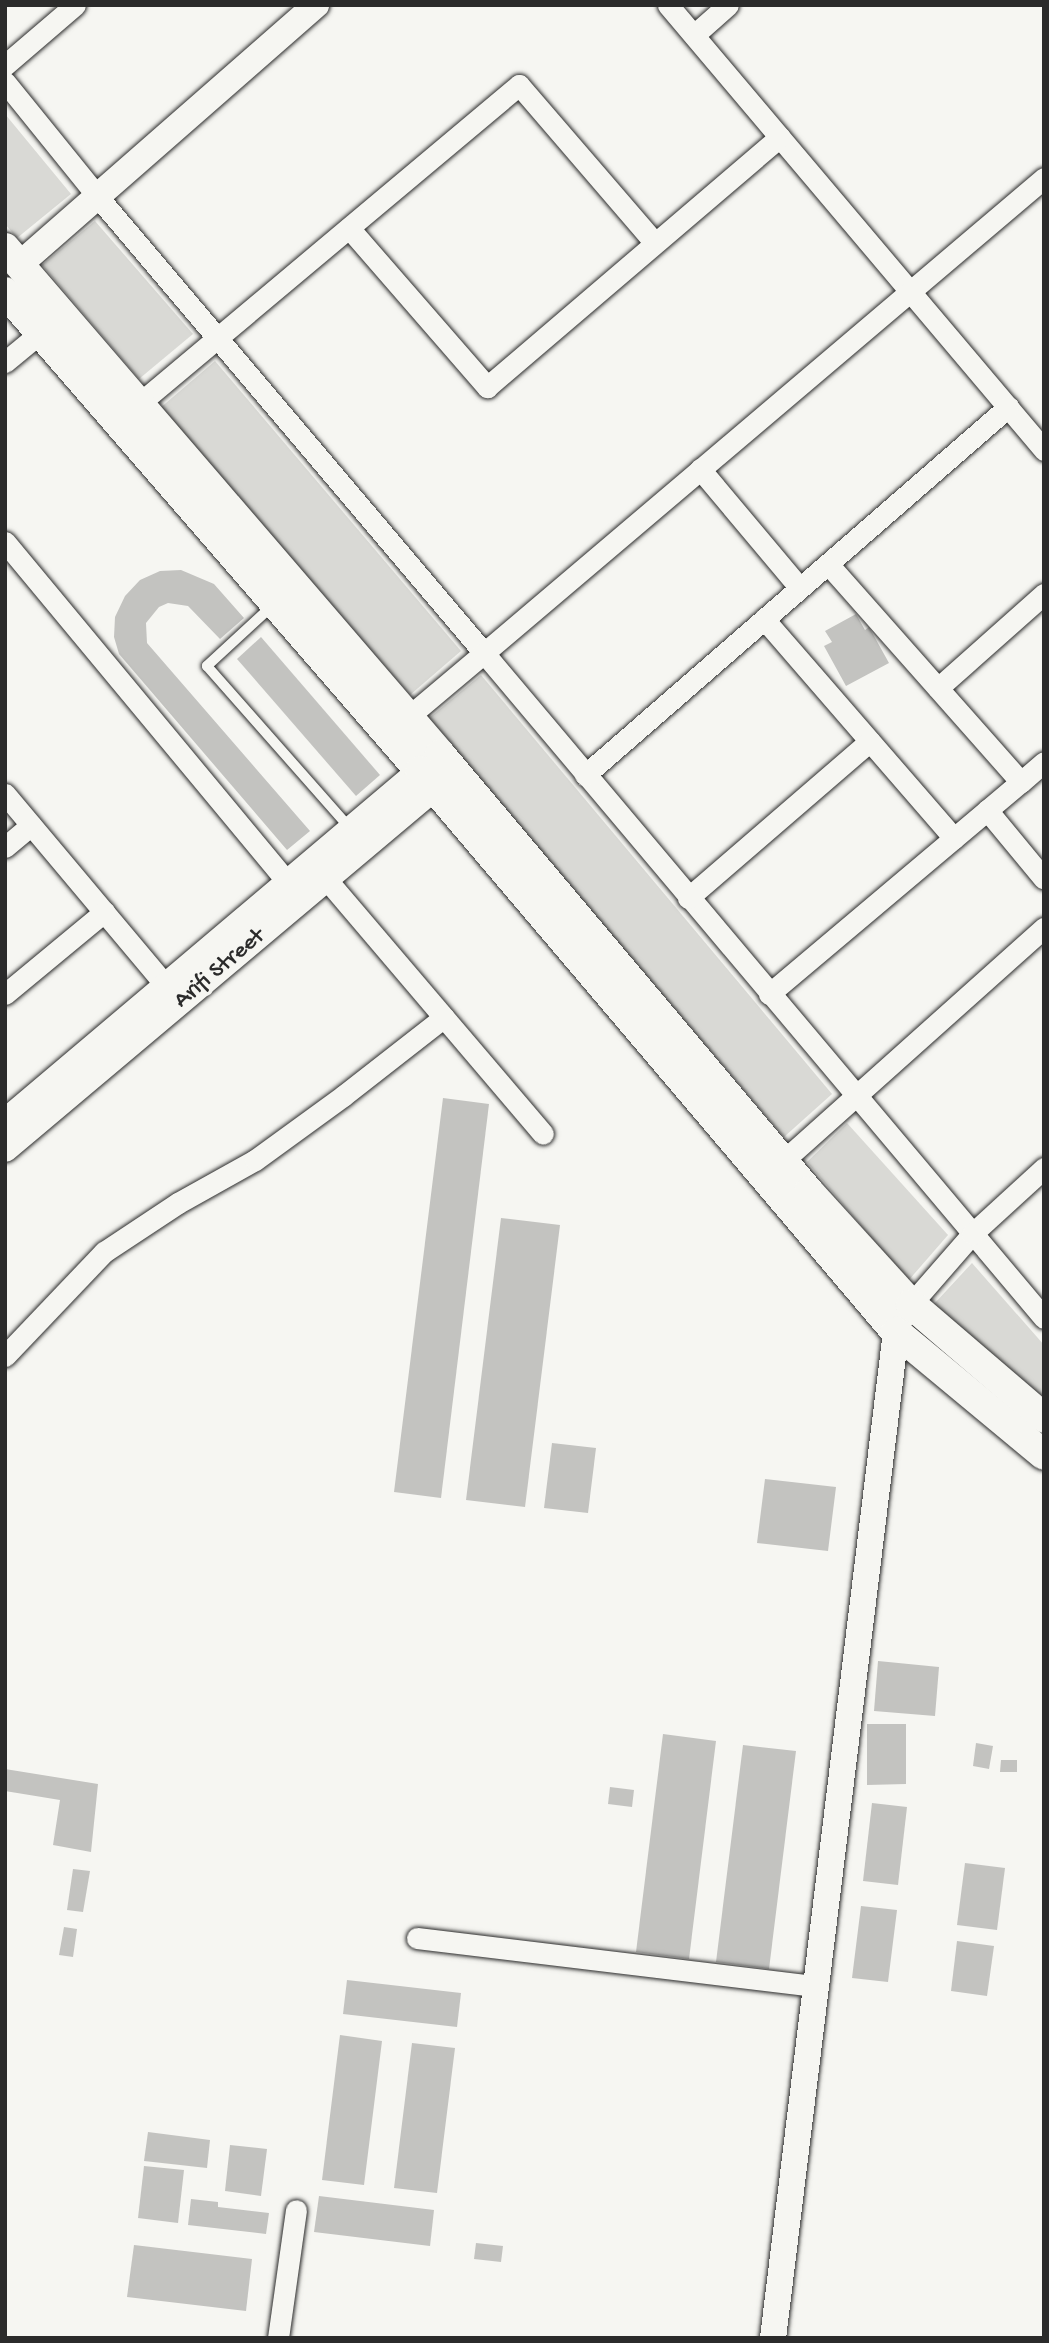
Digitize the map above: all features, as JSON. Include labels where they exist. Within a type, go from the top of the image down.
[{"type":"main road","points":[[12,257],[127,413],[275,603],[896,1332],[1044,1455]]},
{"type":"main road","points":[[5,292],[40,333],[127,413],[408,717],[783,1161],[911,1304],[1044,1418]]},
{"type":"street","points":[[5,65],[75,5]]},
{"type":"street","points":[[12,257],[98,197],[316,5]]},
{"type":"street","points":[[668,5],[1044,450]]},
{"type":"street","points":[[694,35],[727,5]]},
{"type":"street","points":[[5,82],[98,197],[1044,1318]]},
{"type":"street","points":[[127,413],[519,85],[654,242]]},
{"type":"street","points":[[349,228],[487,387],[780,137]]},
{"type":"street","points":[[408,717],[1044,178]]},
{"type":"street","points":[[5,362],[40,333]]},
{"type":"street","points":[[585,775],[1008,407]]},
{"type":"street","points":[[700,469],[800,588]]},
{"type":"street","points":[[8,552],[296,893]]},
{"type":"street","points":[[828,564],[1021,782]]},
{"type":"street","points":[[938,688],[1044,594]]},
{"type":"street","points":[[764,619],[954,838]]},
{"type":"street","points":[[688,898],[870,741]]},
{"type":"street","points":[[769,994],[1044,762]]},
{"type":"street","name":"Arifi Street","points":[[5,1149],[296,893],[352,830],[427,780]]},
{"type":"street","name":"Arifi Street","points":[[5,1122],[167,987],[296,893],[327,880],[427,780]]},
{"type":"street","points":[[5,794],[167,987]]},
{"type":"street","points":[[987,810],[1044,879]]},
{"type":"street","points":[[5,847],[31,825]]},
{"type":"street","points":[[327,880],[543,1134]]},
{"type":"street","points":[[5,994],[104,912]]},
{"type":"street","points":[[783,1161],[1044,928]]},
{"type":"street","points":[[5,1356],[104,1252],[178,1203],[255,1160],[344,1096],[444,1017]]},
{"type":"street","points":[[774,2338],[896,1332],[911,1304],[972,1234],[1044,1168]]},
{"type":"street","points":[[417,1938],[815,1986]]},
{"type":"street","points":[[278,2338],[296,2210]]},
{"type":"lane","points":[[275,603],[207,666],[352,830]]},
{"type":"shaded area","points":[[5,114],[71,194],[17,238],[5,224]]},
{"type":"shaded area","points":[[95,221],[193,334],[139,379],[42,265]]},
{"type":"shaded area","points":[[215,361],[461,651],[410,695],[159,409]]},
{"type":"shaded area","points":[[481,675],[832,1094],[784,1137],[428,719]]},
{"type":"shaded area","points":[[847,1123],[948,1235],[908,1281],[807,1162]]},
{"type":"shaded area","points":[[972,1263],[1044,1345],[1044,1400],[934,1304]]},
{"type":"building","points":[[181,570],[214,584],[244,618],[220,639],[188,606],[168,603],[159,607],[146,623],[147,643],[310,831],[287,850],[119,654],[114,637],[115,617],[125,596],[140,580],[160,571]]},
{"type":"building","points":[[856,614],[865,630],[869,627],[889,663],[846,686],[824,646],[832,642],[825,631]]},
{"type":"building","points":[[261,637],[380,775],[356,796],[237,659]]},
{"type":"building","points":[[443,1098],[489,1104],[441,1498],[394,1492]]},
{"type":"building","points":[[501,1218],[560,1225],[525,1507],[466,1500]]},
{"type":"building","points":[[552,1443],[596,1448],[588,1513],[544,1508]]},
{"type":"building","points":[[765,1479],[836,1487],[828,1551],[757,1543]]},
{"type":"building","points":[[878,1661],[939,1667],[935,1716],[874,1711]]},
{"type":"building","points":[[867,1724],[906,1724],[906,1784],[867,1785]]},
{"type":"building","points":[[663,1734],[716,1741],[689,1959],[636,1952]]},
{"type":"building","points":[[976,1743],[993,1746],[989,1769],[973,1766]]},
{"type":"building","points":[[743,1745],[796,1751],[769,1969],[716,1962]]},
{"type":"building","points":[[1001,1760],[1017,1760],[1017,1772],[1000,1772]]},
{"type":"building","points":[[5,1769],[98,1784],[91,1852],[53,1845],[60,1800],[5,1791]]},
{"type":"building","points":[[610,1787],[634,1790],[632,1807],[608,1804]]},
{"type":"building","points":[[872,1803],[907,1807],[898,1885],[863,1881]]},
{"type":"building","points":[[965,1863],[1005,1868],[997,1930],[957,1925]]},
{"type":"building","points":[[73,1869],[90,1871],[83,1912],[67,1910]]},
{"type":"building","points":[[861,1906],[897,1910],[888,1982],[852,1978]]},
{"type":"building","points":[[64,1927],[77,1929],[73,1957],[59,1955]]},
{"type":"building","points":[[957,1941],[994,1946],[987,1996],[951,1991]]},
{"type":"building","points":[[347,1980],[461,1993],[457,2027],[343,2014]]},
{"type":"building","points":[[340,2035],[382,2041],[364,2185],[322,2180]]},
{"type":"building","points":[[412,2043],[455,2048],[437,2193],[394,2188]]},
{"type":"building","points":[[148,2132],[210,2140],[207,2168],[144,2161]]},
{"type":"building","points":[[230,2145],[267,2149],[261,2196],[225,2191]]},
{"type":"building","points":[[144,2166],[184,2170],[178,2223],[138,2218]]},
{"type":"building","points":[[319,2196],[434,2210],[430,2246],[314,2232]]},
{"type":"building","points":[[191,2199],[218,2202],[218,2207],[269,2213],[266,2234],[188,2225]]},
{"type":"building","points":[[476,2243],[503,2246],[501,2262],[474,2259]]},
{"type":"building","points":[[134,2245],[252,2259],[246,2311],[127,2297]]}]
